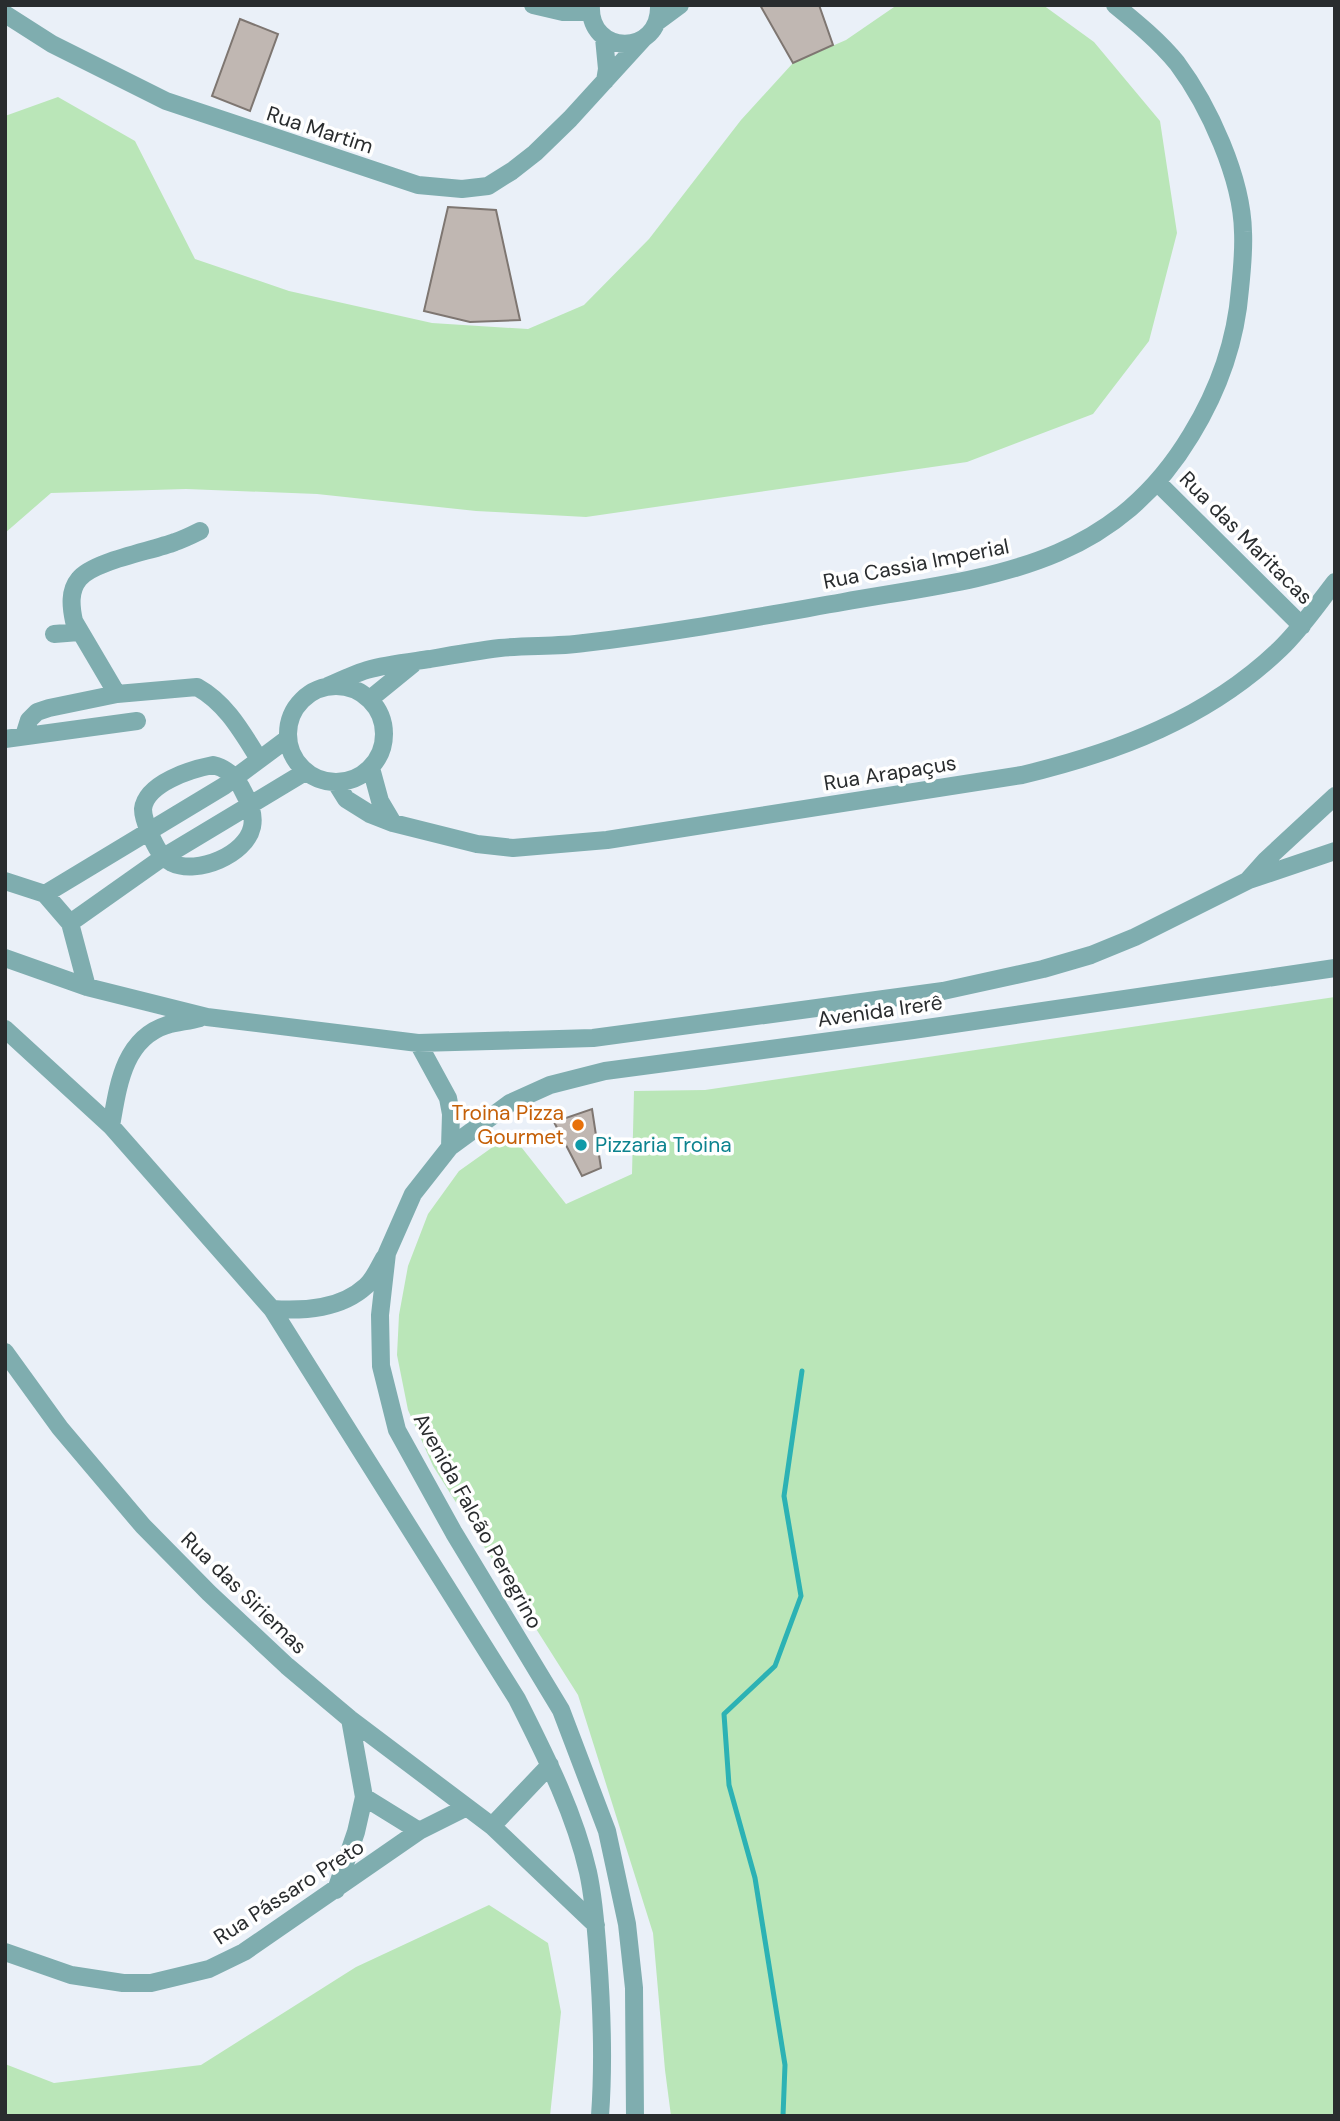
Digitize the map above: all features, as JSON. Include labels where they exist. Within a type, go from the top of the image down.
[{"type":"street","points":[[533,5],[563,12],[591,9],[593,22],[604,38],[607,69],[605,81]]},
{"type":"street","points":[[658,14],[681,5]]},
{"type":"street","name":"Rua Cassia Imperial","points":[[328,686],[366,670],[416,661],[501,648],[594,642],[976,579],[1020,567],[1078,544],[1130,509],[1157,483],[1178,456],[1211,399],[1223,369],[1239,306],[1244,229],[1229,166],[1218,136],[1191,84],[1156,41],[1115,5]]},
{"type":"street","name":"Rua Martim","points":[[5,14],[52,44],[166,101],[418,186],[462,189],[488,186],[535,153],[643,39],[658,14]]},
{"type":"street","points":[[604,38],[623,44],[643,39]]},
{"type":"street","name":"Rua das Maritacas","points":[[1157,483],[1302,626]]},
{"type":"street","points":[[117,694],[74,621],[71,608],[74,586],[81,576],[103,565],[177,542],[200,531]]},
{"type":"street","name":"Rua Arapaçus","points":[[336,783],[346,799],[359,808],[393,822],[477,844],[513,848],[607,840],[1022,775],[1142,739],[1206,705],[1252,673],[1302,626],[1335,582]]},
{"type":"street","points":[[54,634],[79,632]]},
{"type":"street","points":[[370,699],[416,661]]},
{"type":"street","points":[[343,685],[358,690],[370,699],[379,712],[384,741],[380,755],[371,768],[349,781],[336,783],[320,780],[305,772],[296,763],[287,739],[288,724],[293,710],[302,699],[314,690],[343,685]]},
{"type":"street","points":[[24,736],[29,720],[37,712],[117,694],[197,687],[208,693],[233,718],[259,759]]},
{"type":"street","points":[[5,739],[137,721]]},
{"type":"street","points":[[45,894],[213,793],[287,739]]},
{"type":"street","points":[[213,765],[223,768],[236,778],[251,805],[252,831],[243,843],[209,865],[193,867],[178,866],[162,858],[144,817],[146,801],[160,786],[174,777],[213,765]]},
{"type":"street","points":[[371,768],[380,801],[393,822]]},
{"type":"street","points":[[70,923],[162,858],[305,772]]},
{"type":"street","points":[[213,793],[227,819]]},
{"type":"street","points":[[1248,880],[1335,796]]},
{"type":"street","points":[[1248,880],[1335,851]]},
{"type":"street","name":"Avenida Irerê","points":[[418,1043],[593,1038],[943,991],[1091,955],[1135,937],[1248,880]]},
{"type":"street","points":[[5,881],[45,894],[70,923],[87,987]]},
{"type":"street","points":[[5,958],[87,987],[207,1017],[418,1043],[447,1098],[451,1114],[450,1147]]},
{"type":"street","name":"Avenida Irerê","points":[[450,1147],[510,1103],[550,1085],[605,1071],[1120,1001],[1335,968]]},
{"type":"street","points":[[111,1126],[120,1075],[135,1047],[153,1031],[167,1025],[207,1017]]},
{"type":"street","points":[[5,1029],[111,1126],[272,1309],[517,1699],[550,1765],[572,1820],[588,1872],[596,1925],[604,2038],[600,2116]]},
{"type":"street","name":"Avenida Falcão Peregrino","points":[[450,1147],[413,1194],[387,1253],[380,1315],[381,1366],[397,1430],[454,1533],[561,1710],[607,1831],[627,1924],[634,1988],[635,2116]]},
{"type":"street","points":[[272,1309],[325,1307],[348,1299],[369,1284],[387,1253]]},
{"type":"street","name":"Rua das Siriemas","points":[[5,1352],[60,1428],[143,1526],[209,1593],[287,1666],[350,1719],[492,1826],[596,1925]]},
{"type":"street","points":[[336,1890],[356,1832],[364,1797],[350,1719]]},
{"type":"street","points":[[492,1826],[550,1765]]},
{"type":"street","points":[[364,1797],[419,1831]]},
{"type":"street","name":"Rua Pássaro Preto","points":[[5,1952],[71,1975],[110,1982],[151,1983],[209,1969],[244,1952],[419,1831],[466,1808]]},
{"type":"green space","points":[[897,5],[1043,5],[1094,42],[1160,121],[1177,233],[1149,341],[1093,414],[967,462],[586,517],[476,511],[317,494],[186,489],[51,493],[5,533],[5,116],[58,97],[135,141],[195,259],[289,291],[432,323],[528,329],[584,305],[649,239],[741,120],[793,63],[846,40]]},
{"type":"green space","points":[[1335,997],[1335,2116],[671,2116],[653,1933],[578,1695],[433,1466],[408,1410],[397,1355],[399,1315],[408,1266],[428,1214],[459,1171],[511,1134],[566,1204],[632,1174],[634,1091],[705,1090]]},
{"type":"green space","points":[[489,1905],[548,1943],[561,2012],[550,2116],[5,2116],[5,2064],[54,2083],[201,2065],[356,1967]]},
{"type":"building","points":[[760,5],[819,5],[833,45],[793,63]]},
{"type":"building","points":[[240,19],[278,34],[250,111],[212,96]]},
{"type":"building","points":[[448,207],[496,210],[520,320],[470,322],[424,311]]},
{"type":"building","name":"Pizzaria Troina","points":[[592,1109],[601,1168],[582,1176],[554,1122]]},
{"type":"waterway","points":[[783,2116],[785,2065],[755,1878],[729,1785],[724,1714],[775,1666],[801,1596],[784,1496],[802,1371]]},
{"type":"place","name":"Troina Pizza Gourmet","points":[[578,1125]]},
{"type":"place","name":"Pizzaria Troina","points":[[581,1145]]}]
